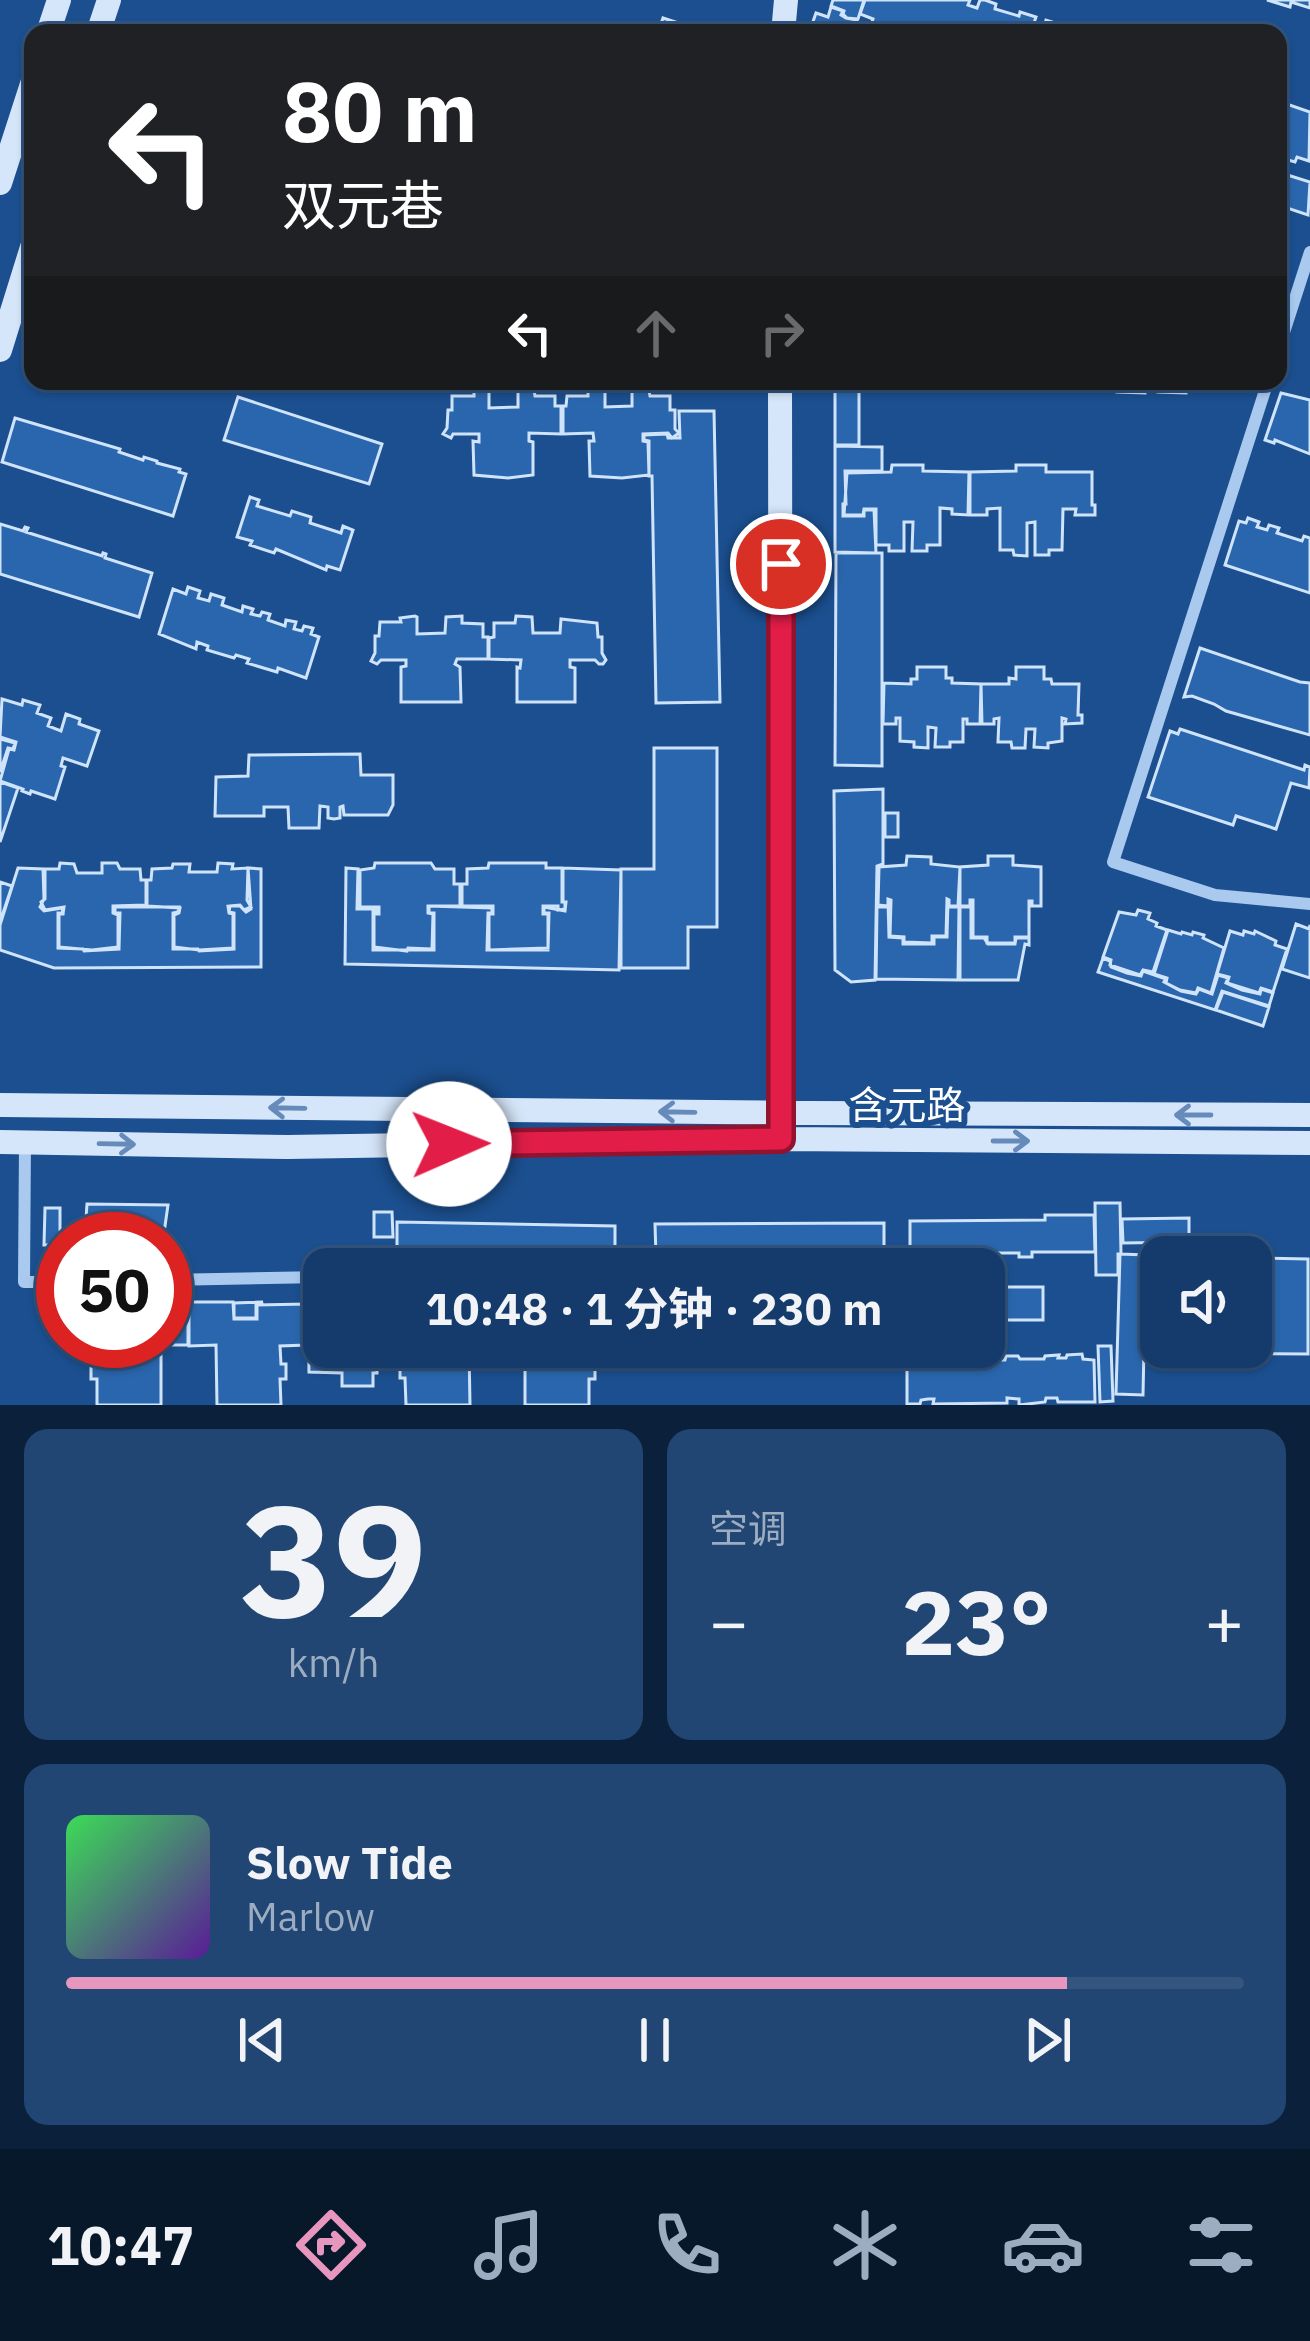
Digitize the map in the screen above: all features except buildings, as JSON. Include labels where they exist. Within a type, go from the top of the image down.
[{"type":"main road","points":[[0,184],[24,109]]},
{"type":"main road","points":[[0,350],[24,273]]},
{"type":"main road","points":[[781,390],[781,1126]]},
{"type":"main road","name":"含元路","points":[[0,1105],[1310,1143]]},
{"type":"main road","name":"含元路","points":[[12,1143],[287,1147],[781,1126],[1310,1115]]},
{"type":"street","points":[[1287,323],[1310,252]]},
{"type":"street","points":[[1265,390],[1113,862],[1215,895],[1310,904]]},
{"type":"street","points":[[12,1143],[24,1282],[36,1282]]},
{"type":"street","points":[[192,1279],[303,1277]]},
{"type":"route","points":[[449,1144],[781,1139],[781,564]]}]
